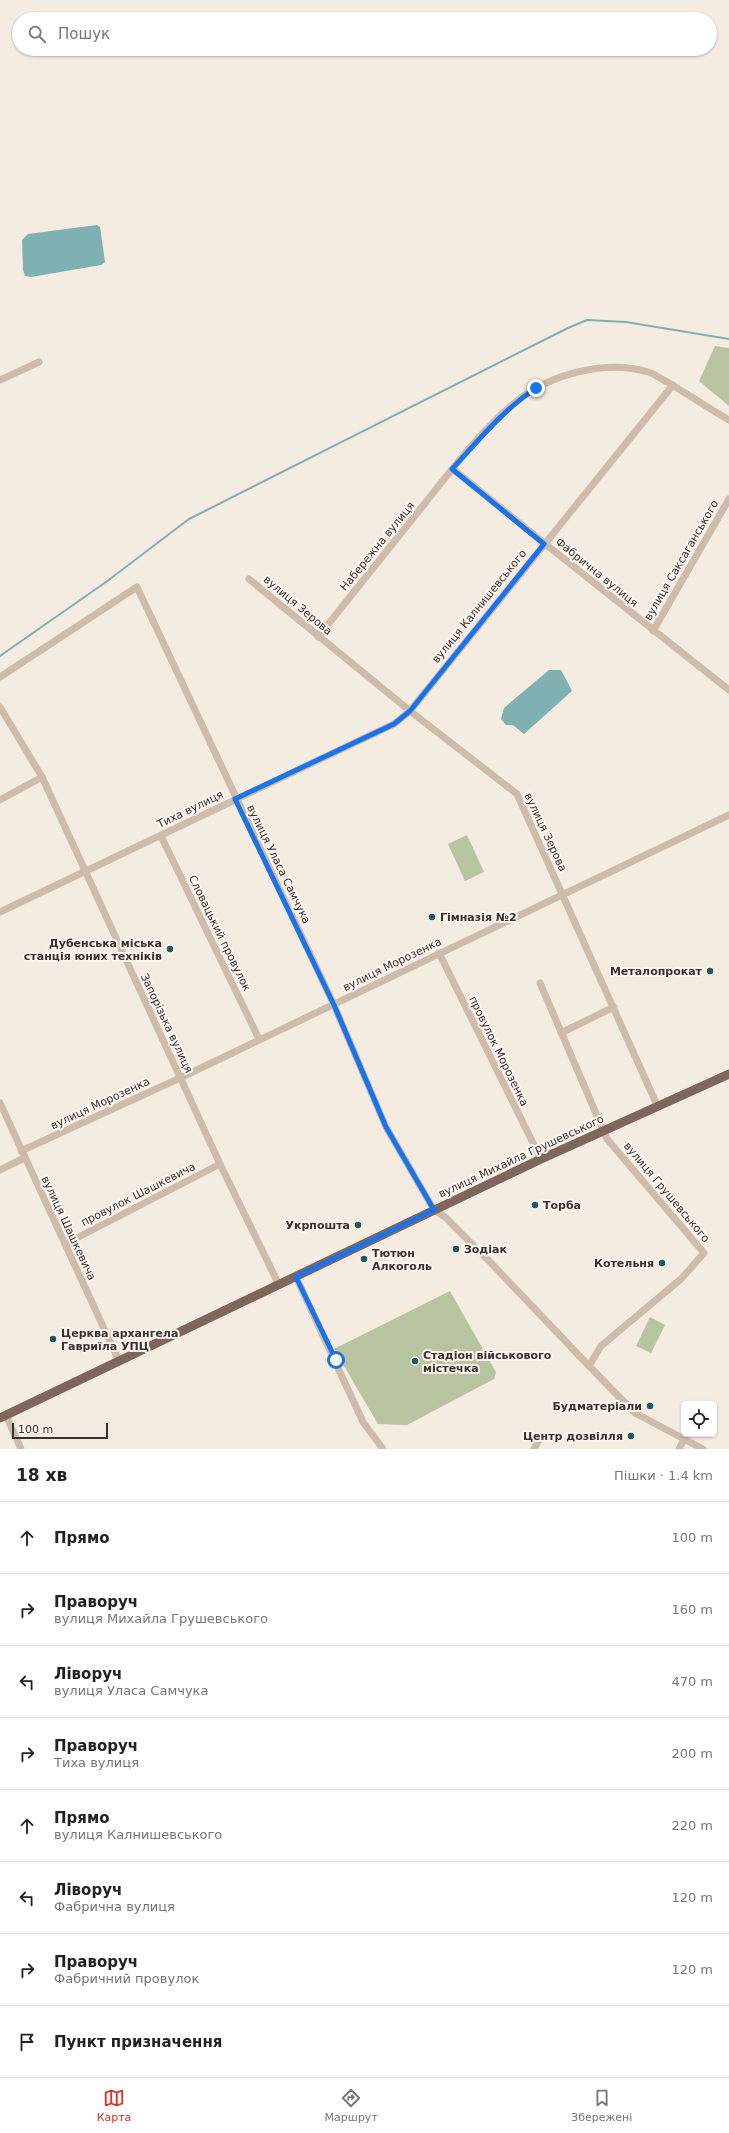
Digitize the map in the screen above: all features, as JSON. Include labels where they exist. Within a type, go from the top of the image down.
[{"type":"main road","name":"вулиця Михайла Грушевського","points":[[3,1416],[541,1159],[657,1105],[729,1074]]},
{"type":"street","points":[[0,380],[39,362]]},
{"type":"street","name":"Набережна вулиця","points":[[318,637],[452,469],[500,416],[517,401],[557,378],[602,368],[626,368],[649,372],[673,385],[729,420]]},
{"type":"street","name":"вулиця Калнишевського","points":[[410,711],[673,385]]},
{"type":"street","name":"Фабрична вулиця","points":[[452,469],[653,631],[729,690]]},
{"type":"street","name":"вулиця Саксаганського","points":[[653,631],[729,499]]},
{"type":"street","name":"вулиця Зерова","points":[[249,579],[410,711],[517,794],[614,1006],[657,1105]]},
{"type":"street","name":"вулиця Уласа Самчука","points":[[0,677],[137,587],[235,799],[334,1005],[386,1127],[434,1210]]},
{"type":"street","name":"Запорізька вулиця","points":[[0,707],[42,777],[220,1164],[279,1285]]},
{"type":"street","name":"Тиха вулиця","points":[[0,912],[394,724],[410,711]]},
{"type":"street","points":[[0,800],[42,777]]},
{"type":"street","name":"вулиця Морозенка","points":[[21,1151],[334,1005],[562,893],[729,815]]},
{"type":"street","name":"Словацький провулок","points":[[161,836],[259,1039]]},
{"type":"street","name":"провулок Морозенка","points":[[439,953],[541,1159]]},
{"type":"street","points":[[540,983],[603,1131]]},
{"type":"street","points":[[561,1033],[614,1006]]},
{"type":"street","name":"вулиця Шашкевича","points":[[0,1103],[24,1158],[120,1361]]},
{"type":"street","name":"вулиця Грушевського","points":[[589,1366],[601,1346],[681,1280],[704,1253],[607,1139],[603,1131]]},
{"type":"street","points":[[0,1170],[24,1158]]},
{"type":"street","name":"провулок Шашкевича","points":[[65,1244],[220,1164]]},
{"type":"street","points":[[434,1210],[445,1217],[635,1414],[704,1449]]},
{"type":"street","points":[[296,1277],[363,1422],[383,1449]]},
{"type":"street","points":[[3,1416],[21,1449]]},
{"type":"street","points":[[534,1449],[541,1436]]},
{"type":"street","points":[[679,1449],[684,1439]]},
{"type":"green space","points":[[715,346],[729,348],[729,406],[699,381]]},
{"type":"green space","points":[[467,835],[484,872],[465,881],[448,844]]},
{"type":"green space","name":"Стадіон військового містечка","points":[[450,1291],[496,1372],[494,1379],[407,1425],[378,1424],[334,1349]]},
{"type":"green space","points":[[650,1317],[665,1325],[651,1353],[636,1346]]},
{"type":"water","points":[[97,225],[100,227],[105,262],[101,265],[31,277],[25,276],[23,270],[22,240],[28,234]]},
{"type":"water","points":[[549,670],[561,670],[572,691],[524,734],[513,725],[506,725],[501,719],[504,708]]},
{"type":"waterway","points":[[0,656],[106,582],[189,519],[568,328],[587,320],[626,322],[729,339]]},
{"type":"place","name":"Гімназія №2","points":[[432,917]]},
{"type":"place","name":"Дубенська міська станція юних техніків","points":[[170,949]]},
{"type":"place","name":"Металопрокат","points":[[710,971]]},
{"type":"place","name":"Торба","points":[[535,1205]]},
{"type":"place","name":"Укрпошта","points":[[358,1225]]},
{"type":"place","name":"Зодіак","points":[[456,1249]]},
{"type":"place","name":"Тютюн Алкоголь","points":[[364,1259]]},
{"type":"place","name":"Котельня","points":[[662,1263]]},
{"type":"place","name":"Церква архангела Гавриїла УПЦ","points":[[53,1339]]},
{"type":"place","name":"Стадіон військового містечка","points":[[415,1361]]},
{"type":"place","name":"Будматеріали","points":[[650,1406]]},
{"type":"place","name":"Центр дозвілля","points":[[631,1436]]},
{"type":"route","points":[[336,1360],[296,1277],[434,1210],[386,1127],[334,1005],[235,799],[394,724],[410,711],[437,675],[544,544],[452,469],[500,416],[517,401],[536,388]]}]
